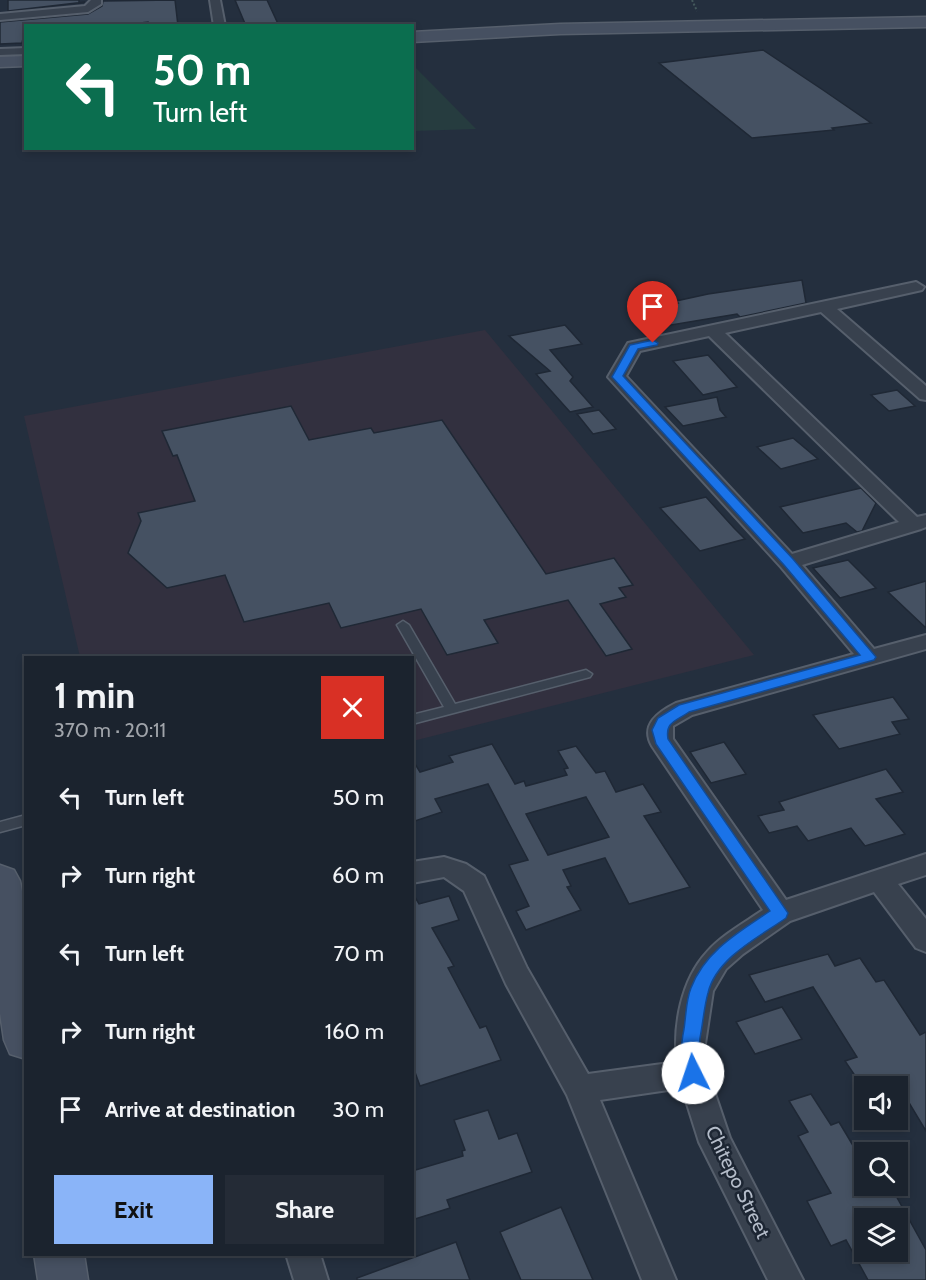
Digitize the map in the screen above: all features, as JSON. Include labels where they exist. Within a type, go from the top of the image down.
[{"type":"street","points":[[0,17],[88,9],[96,4],[96,0]]},
{"type":"street","points":[[215,0],[220,24]]},
{"type":"street","points":[[414,37],[560,29],[926,22]]},
{"type":"street","points":[[0,52],[24,51]]},
{"type":"street","points":[[0,62],[24,61]]},
{"type":"street","points":[[869,657],[788,562],[617,377],[634,347],[916,287]]},
{"type":"street","points":[[824,306],[926,395]]},
{"type":"street","points":[[711,329],[920,523]]},
{"type":"street","points":[[788,562],[920,523]]},
{"type":"street","points":[[780,913],[661,740],[659,730],[663,722],[684,709],[926,642]]},
{"type":"street","name":"Chitepo Street","points":[[786,1280],[715,1142],[693,1073],[690,1044],[699,989],[716,961],[733,945],[780,913],[926,864]]},
{"type":"street","points":[[414,873],[444,867],[457,871],[474,884],[516,975],[580,1089],[659,1280]]},
{"type":"street","points":[[880,880],[926,940]]},
{"type":"street","points":[[0,881],[24,1028]]},
{"type":"street","points":[[580,1089],[693,1073]]},
{"type":"street","points":[[59,1256],[63,1280]]},
{"type":"street","points":[[304,1256],[311,1280]]},
{"type":"lane","points":[[403,625],[452,709]]},
{"type":"lane","points":[[414,719],[586,674]]},
{"type":"lane","points":[[0,827],[24,821]]},
{"type":"shaded area","points":[[485,330],[754,655],[414,741],[414,656],[80,656],[24,416]]},
{"type":"green space","points":[[414,66],[476,129],[414,131]]},
{"type":"building","points":[[8,0],[79,0],[79,3],[8,11]]},
{"type":"building","points":[[175,0],[178,24],[148,24],[148,22],[24,24],[22,43],[0,44],[0,22],[88,14],[102,6],[103,1]]},
{"type":"building","points":[[235,0],[267,0],[278,24],[245,24]]},
{"type":"building","points":[[763,50],[871,123],[832,128],[834,130],[752,138],[659,63]]},
{"type":"building","points":[[802,280],[806,303],[740,317],[737,314],[659,327],[642,309],[678,303],[676,301],[708,294]]},
{"type":"building","points":[[565,325],[582,344],[550,350],[573,377],[570,381],[593,407],[570,412],[536,374],[550,371],[509,336]]},
{"type":"building","points":[[708,355],[737,387],[703,395],[673,361]]},
{"type":"building","points":[[897,390],[915,406],[889,411],[871,395]]},
{"type":"building","points":[[717,397],[720,410],[726,417],[683,426],[665,407]]},
{"type":"building","points":[[291,406],[309,440],[371,428],[374,433],[442,420],[546,574],[614,558],[633,585],[619,588],[626,597],[600,604],[632,649],[606,656],[568,600],[484,620],[498,643],[447,655],[421,609],[341,628],[329,603],[244,622],[225,575],[167,588],[128,553],[141,521],[138,513],[195,501],[177,455],[173,456],[162,431]]},
{"type":"building","points":[[599,410],[616,429],[593,434],[577,414]]},
{"type":"building","points":[[793,438],[818,459],[781,469],[757,447]]},
{"type":"building","points":[[861,488],[876,503],[862,531],[857,532],[846,523],[803,533],[780,507]]},
{"type":"building","points":[[706,497],[745,539],[700,551],[660,508]]},
{"type":"building","points":[[848,560],[876,588],[840,598],[813,568]]},
{"type":"building","points":[[926,581],[926,628],[888,592]]},
{"type":"building","points":[[893,697],[909,719],[892,722],[900,734],[839,749],[813,715]]},
{"type":"building","points":[[724,742],[746,774],[711,783],[690,752]]},
{"type":"building","points":[[492,744],[515,784],[524,781],[526,786],[567,775],[564,769],[568,768],[558,751],[576,746],[596,773],[605,771],[616,792],[643,784],[661,812],[644,816],[690,887],[629,904],[605,858],[563,870],[571,886],[567,887],[581,910],[526,930],[516,911],[529,906],[509,865],[528,860],[488,784],[435,799],[442,812],[414,821],[414,762],[420,772],[453,762],[449,756]],"holes":[[[586,797],[609,837],[548,855],[526,814]]]},
{"type":"building","points":[[886,769],[903,792],[876,799],[905,834],[865,846],[851,828],[808,841],[797,826],[769,833],[758,816],[784,810],[779,802]]},
{"type":"building","points":[[414,895],[419,904],[449,896],[459,920],[432,928],[454,966],[448,968],[480,1028],[486,1026],[501,1060],[420,1086],[414,1070]]},
{"type":"building","points":[[828,954],[835,966],[860,958],[876,982],[884,980],[920,1035],[926,1032],[926,1131],[908,1101],[908,1076],[855,1076],[845,1061],[857,1057],[813,987],[765,1002],[749,975]]},
{"type":"building","points":[[782,1007],[802,1039],[755,1054],[736,1022]]},
{"type":"building","points":[[811,1094],[831,1125],[839,1122],[854,1147],[854,1196],[896,1196],[903,1208],[854,1208],[854,1255],[846,1240],[831,1246],[807,1201],[831,1193],[798,1136],[808,1132],[789,1101]]},
{"type":"building","points":[[488,1110],[499,1139],[517,1133],[532,1172],[447,1200],[450,1208],[414,1219],[414,1170],[463,1156],[462,1151],[465,1150],[454,1120]]},
{"type":"building","points":[[561,1207],[593,1280],[521,1280],[500,1232]]},
{"type":"building","points":[[908,1218],[926,1250],[926,1280],[868,1280],[858,1262],[908,1262]]},
{"type":"building","points":[[456,1242],[470,1280],[357,1280],[357,1278]]},
{"type":"route","points":[[653,343],[634,347],[617,377],[788,562],[869,657],[684,709],[663,722],[659,730],[661,740],[780,913],[733,945],[716,961],[699,989],[690,1044],[693,1073]]}]
